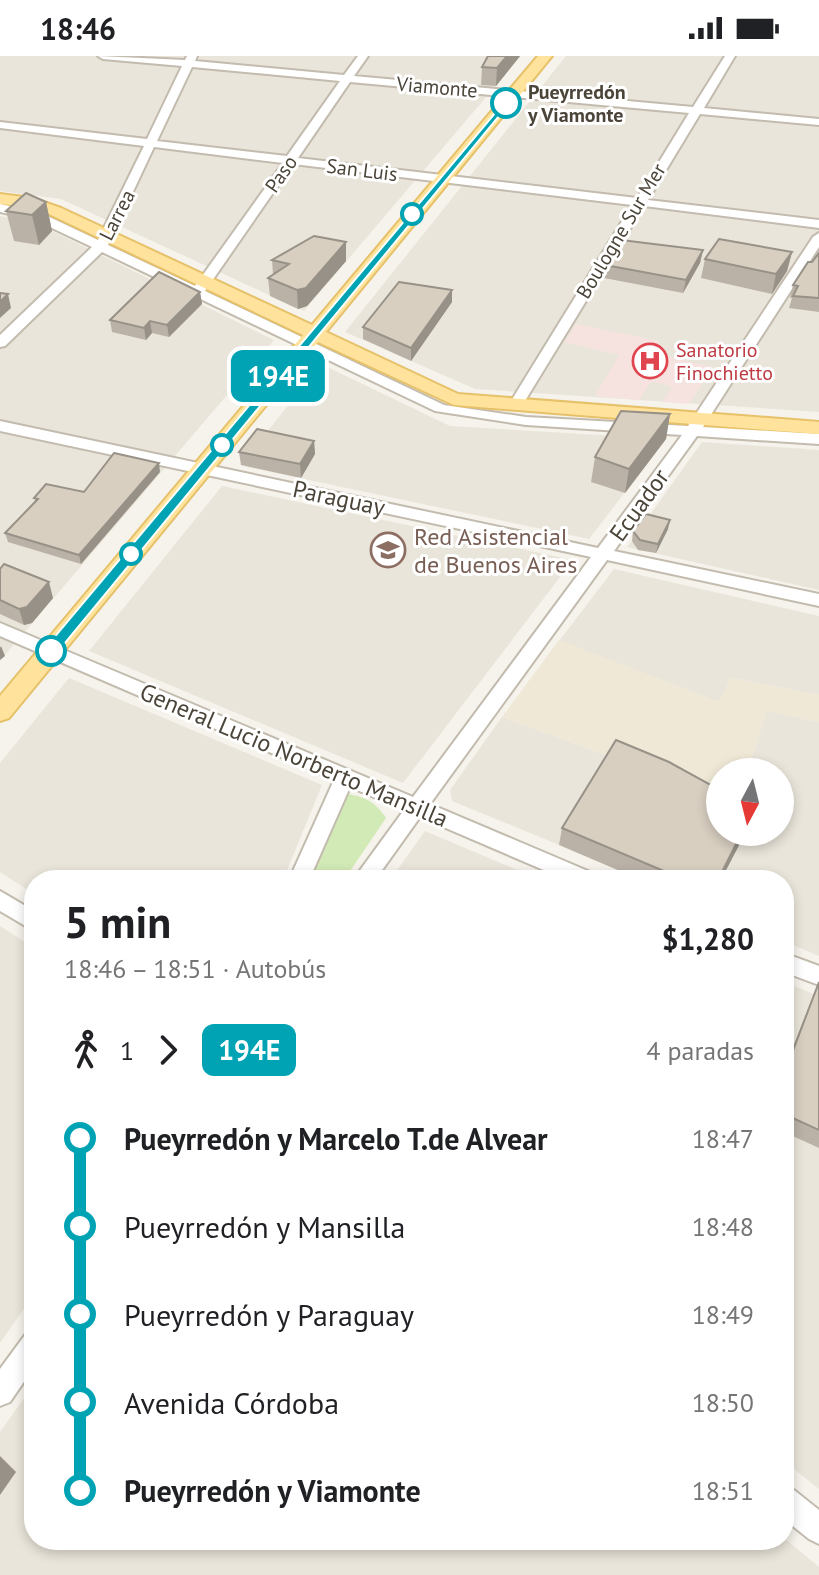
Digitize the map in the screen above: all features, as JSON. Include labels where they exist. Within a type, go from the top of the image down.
[{"type":"main road","points":[[0,712],[545,56]]},
{"type":"main road","points":[[0,199],[41,206],[104,240],[310,339],[454,399],[693,431],[819,428]]},
{"type":"street","name":"Viamonte","points":[[103,56],[190,60],[347,79],[819,122]]},
{"type":"street","name":"Paso","points":[[202,286],[363,56]]},
{"type":"street","name":"Boulogne Sur Mer","points":[[515,406],[730,56]]},
{"type":"street","name":"Larrea","points":[[0,343],[104,240],[190,60]]},
{"type":"street","name":"San Luis","points":[[0,125],[819,224]]},
{"type":"street","points":[[0,208],[28,212],[104,240]]},
{"type":"street","name":"Ecuador","points":[[370,870],[693,431],[819,237]]},
{"type":"street","points":[[310,339],[440,408],[456,412],[526,421],[693,431]]},
{"type":"street","name":"Paraguay","points":[[0,426],[819,600]]},
{"type":"street","points":[[739,428],[819,439]]},
{"type":"street","name":"General Lucio Norberto Mansilla","points":[[0,629],[564,870]]},
{"type":"street","points":[[303,870],[345,777]]},
{"type":"street","points":[[0,900],[24,916]]},
{"type":"street","points":[[794,966],[819,976]]},
{"type":"street","points":[[0,1392],[24,1358]]},
{"type":"street","points":[[794,1508],[819,1529]]},
{"type":"shaded area","points":[[0,56],[521,56],[304,311],[61,199],[0,191]]},
{"type":"shaded area","points":[[566,56],[819,56],[819,412],[475,389],[345,332]]},
{"type":"shaded area","points":[[0,216],[36,223],[274,340],[0,661]]},
{"type":"shaded area","name":"Sanatorio Finochietto","points":[[576,324],[659,341],[653,354],[712,367],[689,404],[663,402],[672,387],[651,381],[640,400],[595,396],[619,355],[565,342]]},
{"type":"shaded area","points":[[321,364],[450,426],[666,439],[589,539],[247,467],[243,462]]},
{"type":"shaded area","points":[[702,442],[819,450],[819,590],[627,547]]},
{"type":"shaded area","points":[[222,486],[573,560],[403,783],[89,651]]},
{"type":"shaded area","points":[[614,569],[819,616],[819,695],[731,678],[719,702],[559,641]]},
{"type":"shaded area","points":[[559,640],[719,702],[731,678],[819,695],[819,722],[767,711],[751,758],[706,758],[706,804],[612,757],[502,717]]},
{"type":"shaded area","points":[[69,678],[322,785],[287,870],[24,870],[24,888],[0,872],[0,763]]},
{"type":"shaded area","points":[[819,704],[819,956],[794,945],[794,870],[726,870],[739,846],[794,846],[794,758],[752,758],[767,710],[818,722]]},
{"type":"shaded area","points":[[502,717],[612,757],[559,845],[452,801],[450,790]]},
{"type":"shaded area","points":[[425,831],[517,870],[397,870]]},
{"type":"shaded area","points":[[0,926],[24,942],[24,1308],[0,1343]]},
{"type":"shaded area","points":[[794,986],[819,996],[819,1489],[794,1469]]},
{"type":"shaded area","points":[[24,1398],[24,1550],[794,1550],[794,1546],[819,1567],[819,1575],[0,1575],[0,1432]]},
{"type":"green space","points":[[342,793],[367,800],[386,818],[351,870],[311,870]]},
{"type":"building","points":[[488,56],[507,56],[497,68],[482,67]]},
{"type":"building","points":[[26,193],[46,202],[32,215],[6,211]]},
{"type":"building","points":[[314,236],[346,242],[306,288],[297,290],[268,278],[289,264],[272,260]]},
{"type":"building","points":[[719,239],[792,252],[776,274],[705,259]]},
{"type":"building","points":[[621,240],[703,250],[686,280],[605,265]]},
{"type":"building","points":[[819,253],[819,298],[793,296],[798,286],[793,285],[808,262],[812,262]]},
{"type":"building","points":[[159,272],[200,292],[167,325],[150,321],[144,328],[110,320]]},
{"type":"building","points":[[399,282],[452,290],[411,348],[363,327]]},
{"type":"building","points":[[621,411],[670,414],[629,469],[595,457]]},
{"type":"building","points":[[257,429],[314,441],[300,464],[239,452]]},
{"type":"building","points":[[114,453],[159,463],[79,555],[5,533],[38,499],[34,498],[46,484],[84,492]]},
{"type":"building","points":[[646,514],[670,520],[658,544],[640,540],[633,531]]},
{"type":"building","points":[[4,564],[49,582],[27,607],[19,609],[0,600],[0,569]]},
{"type":"building","points":[[616,740],[669,762],[706,782],[706,846],[735,846],[723,870],[661,870],[562,828]]},
{"type":"building","points":[[819,982],[819,1130],[794,1119],[794,1048]]},
{"type":"bus line","name":"194E","points":[[51,651],[506,103]]},
{"type":"place","name":"Pueyrredón y Viamonte","points":[[506,103]]},
{"type":"place","name":"Sanatorio Finochietto","points":[[650,361]]},
{"type":"place","name":"Red Asistencial de Buenos Aires","points":[[388,550]]}]
